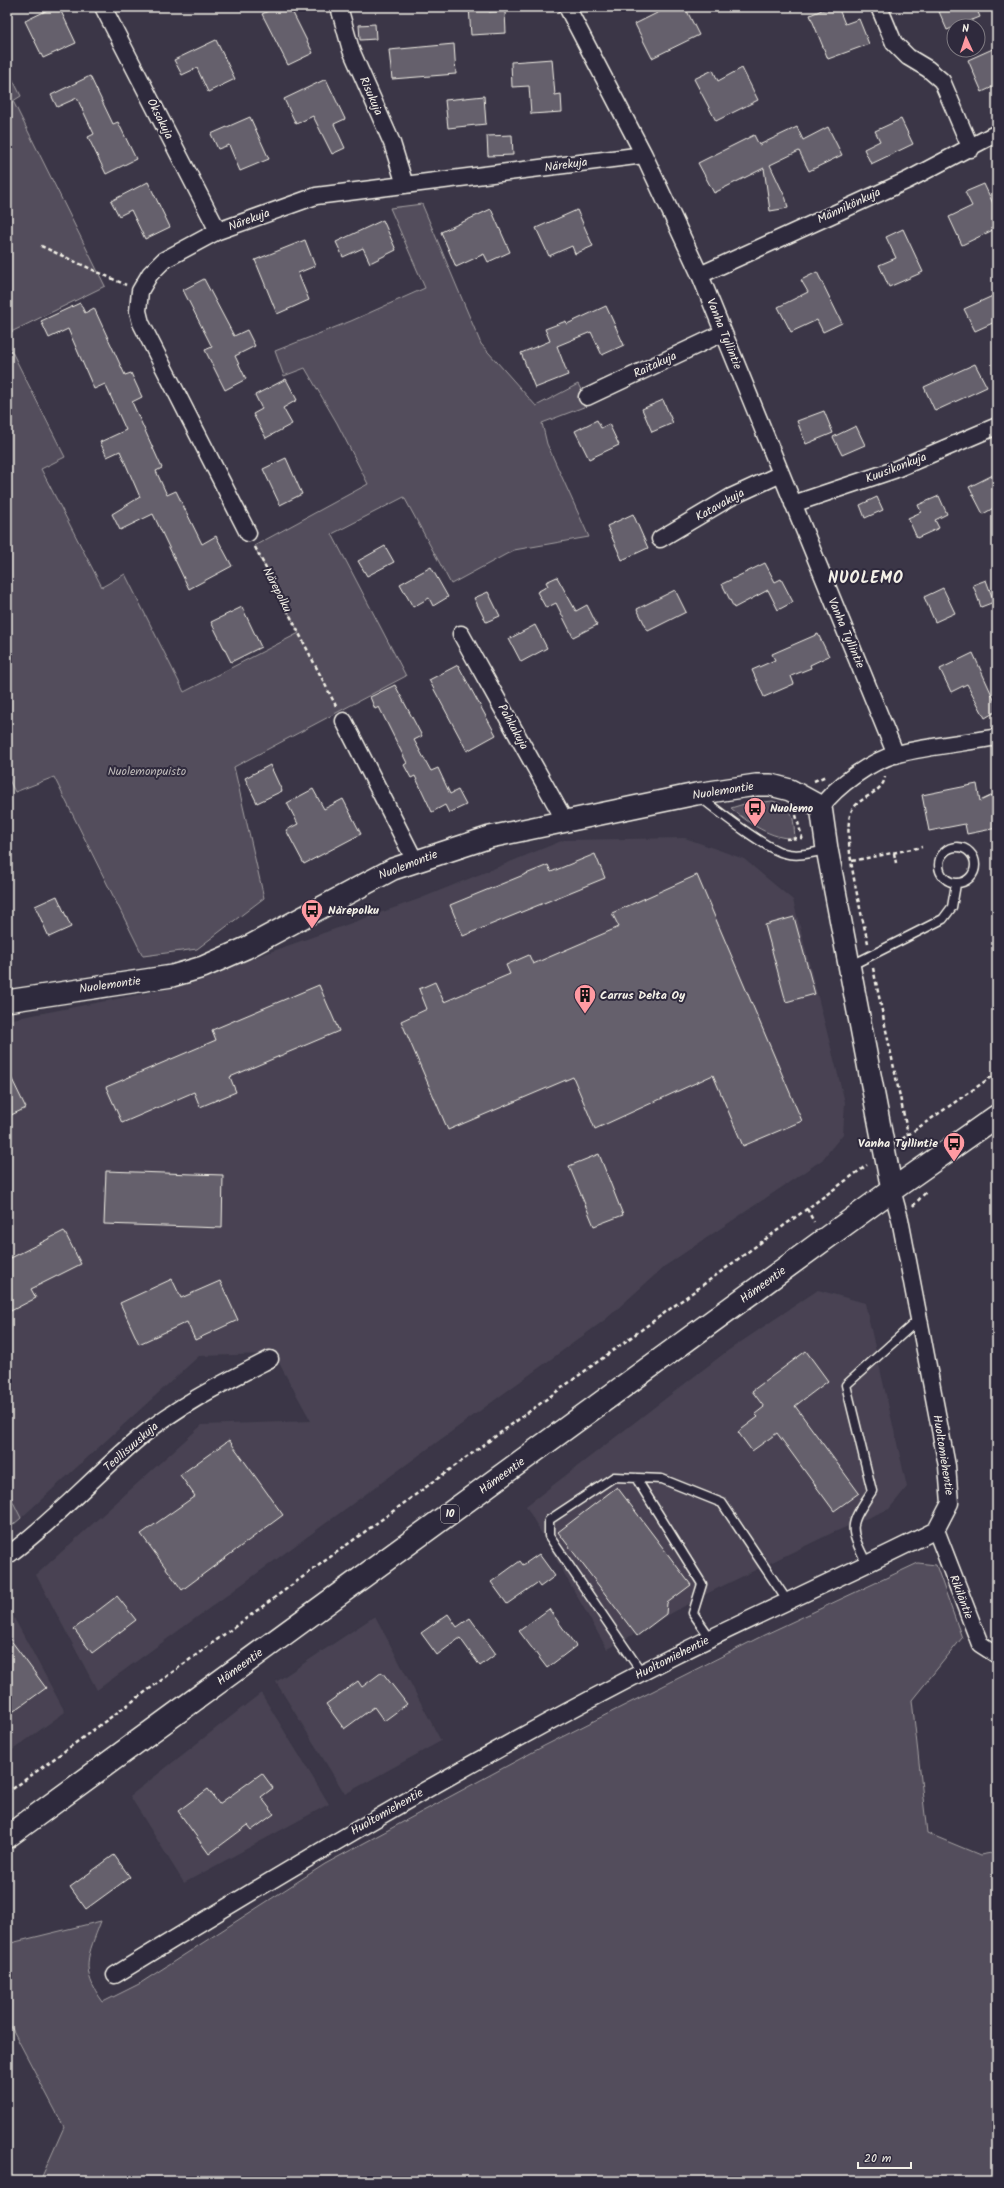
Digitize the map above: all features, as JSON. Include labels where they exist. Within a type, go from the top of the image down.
[{"type":"highway","name":"Hämeentie","points":[[7,1837],[892,1190],[997,1116]]},
{"type":"street","name":"Oksakuja","points":[[103,7],[218,231]]},
{"type":"street","name":"Risukuja","points":[[339,7],[351,50],[392,143],[405,185]]},
{"type":"street","name":"Vanha Tyllintie","points":[[567,7],[644,155],[700,275],[896,755]]},
{"type":"street","points":[[879,7],[894,43],[908,57],[928,69],[942,81],[971,148]]},
{"type":"street","name":"Männikönkuja","points":[[700,275],[908,180],[997,133]]},
{"type":"street","name":"Närekuja","points":[[248,534],[141,323],[138,311],[140,291],[150,274],[164,260],[218,231],[316,196],[644,155]]},
{"type":"street","name":"Raitakuja","points":[[588,397],[723,333]]},
{"type":"street","name":"Kuusikonkuja","points":[[793,504],[894,470],[997,426]]},
{"type":"street","name":"Katavakuja","points":[[660,539],[731,497],[781,474]]},
{"type":"street","name":"Pahkakuja","points":[[461,634],[565,821]]},
{"type":"street","points":[[344,721],[415,861]]},
{"type":"street","points":[[892,1190],[827,849],[821,807],[831,794],[844,782],[896,755],[997,737]]},
{"type":"street","name":"Nuolemontie","points":[[7,1001],[172,976],[203,967],[246,948],[392,869],[490,837],[696,794],[771,785],[790,790],[821,807]]},
{"type":"street","name":"Huoltomiehentie","points":[[115,1974],[331,1843],[523,1736],[711,1638],[936,1530],[950,1503],[948,1474],[900,1219],[892,1190]]},
{"type":"street","name":"Teollisuuskuja","points":[[7,1556],[82,1491],[139,1438],[181,1407],[270,1359]]},
{"type":"street","name":"Rikiläntie","points":[[936,1530],[980,1644],[997,1655]]},
{"type":"lane","points":[[696,794],[763,842],[782,853],[794,855],[827,849]]},
{"type":"lane","points":[[957,847],[968,850],[975,860],[976,866],[972,876],[967,881],[956,884],[945,878],[939,868],[942,856],[946,851],[957,847]]},
{"type":"lane","points":[[849,966],[943,919],[952,907],[956,884]]},
{"type":"lane","points":[[867,1564],[853,1537],[855,1518],[872,1491],[846,1385],[919,1319]]},
{"type":"lane","points":[[642,1673],[549,1536],[549,1520],[614,1477],[662,1479],[722,1503],[788,1602]]},
{"type":"lane","points":[[636,1478],[702,1584],[693,1613],[711,1638]]},
{"type":"path","points":[[41,246],[140,291]]},
{"type":"path","name":"Närepolku","points":[[248,534],[344,721]]},
{"type":"path","points":[[852,861],[922,847]]},
{"type":"path","points":[[894,853],[896,863]]},
{"type":"path","points":[[7,1793],[885,1152],[997,1073]]},
{"type":"path","points":[[807,1209],[814,1223],[811,1228]]},
{"type":"shaded area","points":[[685,838],[744,859],[793,900],[845,1102],[843,1134],[822,1160],[665,1266],[606,1319],[97,1690],[36,1575],[202,1425],[311,1421],[274,1354],[199,1356],[21,1518],[7,1490],[7,1020],[163,990],[419,899],[564,840]]},
{"type":"shaded area","points":[[818,1290],[865,1303],[907,1487],[889,1509],[832,1533],[708,1593],[607,1649],[526,1506],[726,1352]]},
{"type":"shaded area","points":[[7,1605],[65,1712],[7,1754]]},
{"type":"shaded area","points":[[375,1616],[441,1741],[345,1794],[276,1682]]},
{"type":"shaded area","points":[[261,1693],[329,1804],[184,1883],[130,1796]]},
{"type":"green space","points":[[7,68],[21,96],[13,101],[105,286],[7,334]]},
{"type":"green space","name":"Nuolemonpuisto","points":[[422,204],[481,344],[536,406],[578,384],[589,405],[542,423],[547,444],[589,537],[514,550],[451,584],[404,497],[332,534],[406,676],[234,767],[264,898],[197,949],[143,956],[54,777],[15,792],[7,776],[7,342],[65,457],[41,469],[102,587],[125,574],[184,692],[299,633],[254,546],[368,484],[337,423],[305,368],[284,376],[275,351],[351,321],[425,288],[390,208]]},
{"type":"green space","points":[[773,801],[785,807],[792,814],[795,838],[778,836],[760,829],[731,808],[744,804]]},
{"type":"green space","points":[[7,1490],[21,1518],[7,1530]]},
{"type":"green space","points":[[918,1563],[936,1565],[962,1638],[912,1700],[927,1833],[980,1855],[997,1852],[997,2181],[40,2181],[64,2127],[7,2019],[7,1937],[11,1943],[101,1921],[92,1944],[88,1962],[88,1971],[95,1990],[103,2002],[139,1984],[325,1864],[544,1746],[764,1635]]},
{"type":"building","points":[[54,7],[59,7],[76,43],[43,58],[25,21]]},
{"type":"building","points":[[276,7],[290,7],[313,53],[288,65],[262,14]]},
{"type":"building","points":[[469,7],[489,7],[489,12],[505,11],[506,33],[471,35]]},
{"type":"building","points":[[669,7],[685,7],[699,35],[652,58],[635,24]]},
{"type":"building","points":[[829,7],[838,7],[845,24],[859,19],[869,44],[828,59],[810,15]]},
{"type":"building","points":[[937,7],[976,7],[980,17],[946,18],[946,28]]},
{"type":"building","points":[[375,24],[376,39],[360,40],[359,25]]},
{"type":"building","points":[[216,40],[235,79],[208,92],[197,68],[182,75],[174,60]]},
{"type":"building","points":[[454,44],[456,74],[392,79],[389,50]]},
{"type":"building","points":[[997,47],[997,85],[982,92],[968,60],[972,58],[986,58],[986,52]]},
{"type":"building","points":[[552,59],[555,95],[561,94],[562,112],[531,114],[529,86],[512,87],[511,62]]},
{"type":"building","points":[[742,68],[758,100],[716,121],[694,79],[713,70],[718,81]]},
{"type":"building","points":[[90,76],[113,124],[118,122],[136,159],[106,174],[88,137],[94,134],[77,98],[57,107],[51,95]]},
{"type":"building","points":[[326,79],[345,119],[334,124],[345,148],[332,154],[313,116],[296,124],[284,99]]},
{"type":"building","points":[[484,96],[486,124],[448,128],[445,100]]},
{"type":"building","points":[[250,117],[269,159],[240,171],[229,145],[218,149],[211,134]]},
{"type":"building","points":[[901,119],[913,144],[871,164],[864,149],[880,141],[875,131]]},
{"type":"building","points":[[797,127],[803,140],[828,127],[842,155],[809,171],[799,151],[770,165],[786,199],[788,208],[770,211],[764,168],[714,193],[698,163],[754,135],[759,145]]},
{"type":"building","points":[[512,135],[513,155],[488,156],[487,136]]},
{"type":"building","points":[[148,182],[170,227],[145,239],[131,210],[119,216],[111,201]]},
{"type":"building","points":[[984,184],[997,212],[997,228],[962,245],[949,217],[972,206],[965,192]]},
{"type":"building","points":[[491,209],[510,252],[488,262],[484,254],[456,267],[441,232]]},
{"type":"building","points":[[577,210],[593,246],[575,254],[572,246],[549,256],[536,228]]},
{"type":"building","points":[[383,220],[396,250],[370,263],[363,248],[343,257],[336,242]]},
{"type":"building","points":[[903,229],[923,272],[889,287],[879,265],[896,258],[886,237]]},
{"type":"building","points":[[305,240],[315,266],[298,273],[309,300],[277,314],[255,260]]},
{"type":"building","points":[[817,272],[842,323],[823,332],[817,320],[791,332],[778,307],[808,292],[801,280]]},
{"type":"building","points":[[204,279],[234,336],[247,330],[255,346],[235,356],[246,379],[225,390],[205,350],[212,347],[183,290]]},
{"type":"building","points":[[997,294],[997,321],[975,331],[964,309]]},
{"type":"building","points":[[80,303],[85,313],[94,308],[125,375],[131,373],[142,397],[132,402],[162,468],[156,471],[167,495],[176,491],[202,544],[216,536],[232,566],[189,589],[153,514],[120,530],[112,514],[140,497],[120,451],[107,457],[100,442],[126,430],[105,384],[94,389],[68,329],[49,338],[41,321]]},
{"type":"building","points":[[606,306],[624,345],[602,355],[591,332],[557,346],[568,375],[535,388],[521,353],[550,341],[545,329],[566,321],[567,324]]},
{"type":"building","points":[[975,364],[987,387],[935,411],[924,387]]},
{"type":"building","points":[[286,379],[297,400],[283,408],[292,424],[266,438],[253,414],[262,409],[255,395]]},
{"type":"building","points":[[663,400],[673,423],[652,432],[642,409]]},
{"type":"building","points":[[824,411],[833,433],[806,444],[797,421]]},
{"type":"building","points":[[597,420],[601,428],[609,424],[619,445],[589,459],[575,431]]},
{"type":"building","points":[[856,426],[865,445],[842,455],[833,437]]},
{"type":"building","points":[[286,458],[302,494],[280,505],[263,469]]},
{"type":"building","points":[[997,473],[997,506],[983,514],[969,487]]},
{"type":"building","points":[[939,496],[947,514],[935,520],[939,528],[917,538],[908,518],[921,512],[918,505]]},
{"type":"building","points":[[877,497],[883,510],[865,518],[860,505]]},
{"type":"building","points":[[633,514],[648,548],[622,560],[607,526]]},
{"type":"building","points":[[385,546],[394,562],[367,576],[358,561]]},
{"type":"building","points":[[765,563],[775,582],[781,579],[793,602],[778,610],[768,590],[734,608],[722,584]]},
{"type":"building","points":[[431,567],[448,597],[433,606],[429,598],[413,607],[400,584]]},
{"type":"building","points":[[557,577],[576,611],[587,605],[597,625],[573,637],[556,603],[546,608],[537,592],[548,586],[546,582]]},
{"type":"building","points":[[986,580],[994,602],[981,607],[973,585]]},
{"type":"building","points":[[943,588],[955,613],[935,622],[924,597]]},
{"type":"building","points":[[675,590],[686,612],[648,631],[637,609]]},
{"type":"building","points":[[488,592],[500,616],[486,622],[474,598]]},
{"type":"building","points":[[242,607],[261,647],[231,662],[211,622]]},
{"type":"building","points":[[535,625],[547,648],[521,662],[509,639]]},
{"type":"building","points":[[818,634],[829,656],[810,665],[811,668],[791,676],[794,684],[764,697],[752,670],[775,660],[772,654]]},
{"type":"building","points":[[973,653],[997,706],[997,711],[985,718],[967,684],[951,692],[940,669]]},
{"type":"building","points":[[458,665],[496,735],[467,751],[429,680]]},
{"type":"building","points":[[395,685],[422,736],[414,740],[431,771],[438,768],[450,794],[458,790],[466,805],[449,813],[445,805],[432,812],[415,776],[411,778],[404,765],[407,763],[379,707],[375,709],[370,697]]},
{"type":"building","points":[[270,765],[282,791],[257,803],[245,778]]},
{"type":"building","points":[[977,784],[980,801],[997,793],[997,828],[967,834],[965,824],[929,831],[922,795]]},
{"type":"building","points":[[313,789],[324,809],[343,799],[361,834],[304,864],[286,830],[298,824],[287,803]]},
{"type":"building","points":[[595,854],[605,878],[463,936],[450,905],[548,865],[551,872]]},
{"type":"building","name":"Carrus Delta Oy","points":[[697,875],[802,1121],[743,1146],[713,1075],[595,1129],[573,1077],[448,1130],[401,1021],[427,1009],[419,989],[435,982],[444,1002],[510,974],[506,965],[529,955],[533,964],[619,927],[612,913]]},
{"type":"building","points":[[57,896],[71,927],[49,937],[35,906]]},
{"type":"building","points":[[794,917],[815,994],[786,1002],[765,925]]},
{"type":"building","points":[[319,985],[339,1031],[230,1077],[236,1092],[200,1107],[194,1092],[122,1123],[106,1087],[216,1040],[212,1030]]},
{"type":"building","points":[[7,1069],[26,1108],[7,1117]]},
{"type":"building","points":[[599,1154],[623,1215],[594,1226],[569,1166]]},
{"type":"building","points":[[106,1171],[223,1175],[222,1228],[104,1224]]},
{"type":"building","points":[[64,1231],[81,1264],[31,1289],[36,1298],[7,1313],[7,1260]]},
{"type":"building","points":[[172,1279],[181,1298],[220,1281],[238,1320],[195,1340],[187,1322],[139,1344],[120,1303]]},
{"type":"building","points":[[806,1351],[828,1381],[795,1406],[859,1493],[834,1511],[777,1433],[752,1451],[738,1432],[758,1417],[755,1414],[764,1407],[752,1391]]},
{"type":"building","points":[[229,1440],[283,1515],[182,1590],[141,1534],[195,1496],[180,1475]]},
{"type":"building","points":[[617,1487],[691,1585],[667,1603],[666,1614],[637,1636],[558,1532]]},
{"type":"building","points":[[539,1554],[555,1576],[540,1587],[537,1583],[507,1604],[491,1582],[520,1561],[523,1565]]},
{"type":"building","points":[[117,1596],[136,1620],[92,1653],[74,1629]]},
{"type":"building","points":[[549,1609],[576,1646],[547,1668],[519,1631]]},
{"type":"building","points":[[448,1614],[457,1627],[470,1618],[496,1654],[480,1666],[460,1638],[437,1655],[421,1633]]},
{"type":"building","points":[[7,1635],[46,1688],[7,1716]]},
{"type":"building","points":[[382,1672],[407,1704],[384,1721],[374,1707],[344,1729],[326,1704],[358,1681],[362,1687]]},
{"type":"building","points":[[262,1773],[273,1788],[261,1797],[274,1814],[252,1830],[248,1825],[209,1854],[178,1811],[208,1789],[219,1804]]},
{"type":"building","points":[[114,1855],[130,1877],[86,1909],[70,1887]]},
{"type":"place","name":"Nuolemo","points":[[755,828]]},
{"type":"place","name":"Närepolku","points":[[312,930]]},
{"type":"place","name":"Carrus Delta Oy","points":[[585,1014]]},
{"type":"place","name":"Vanha Tyllintie","points":[[954,1162]]},
{"type":"district","name":"NUOLEMO","points":[[866,578]]}]
